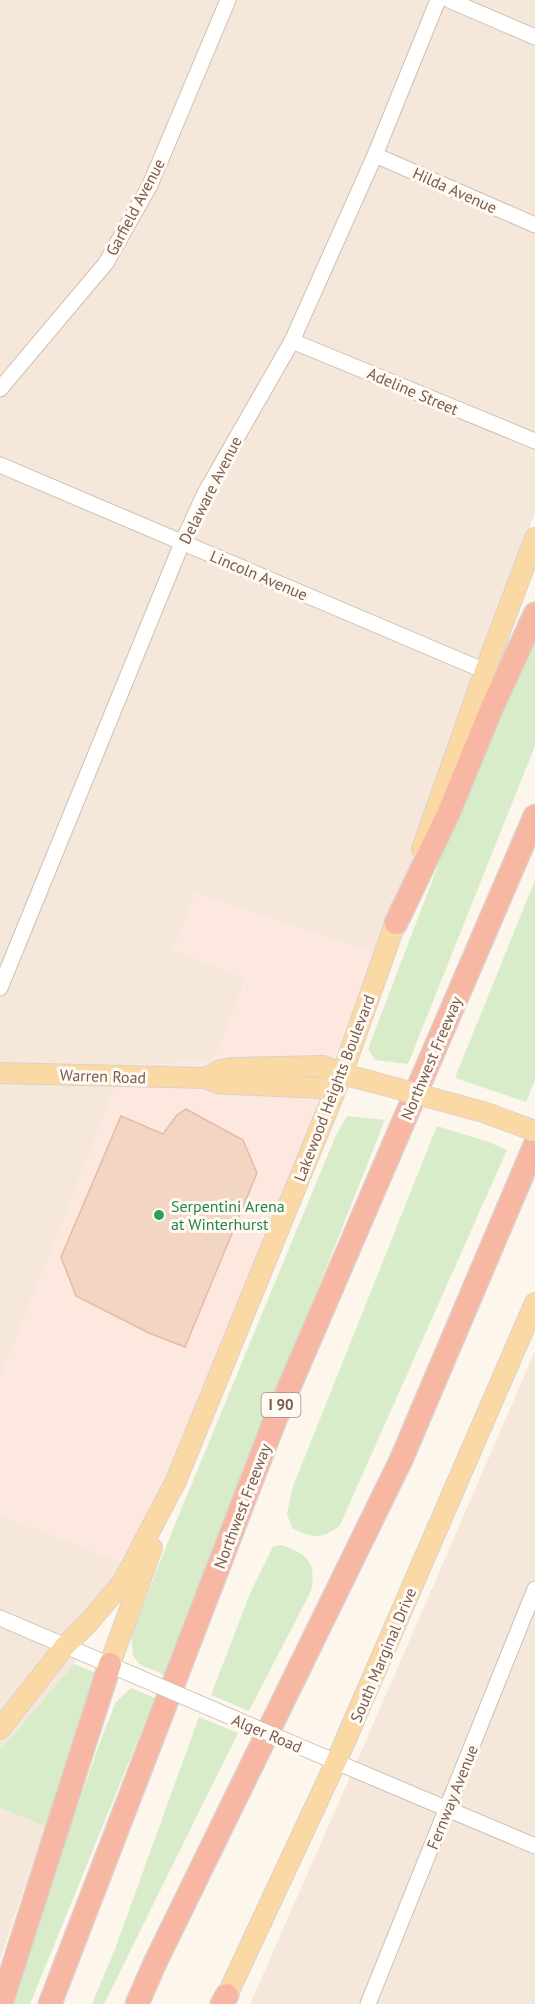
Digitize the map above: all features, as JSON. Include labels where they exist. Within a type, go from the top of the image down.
[{"type":"highway","points":[[396,923],[448,814],[493,705],[535,614]]},
{"type":"highway","name":"Northwest Freeway","points":[[50,2004],[275,1420],[535,816]]},
{"type":"highway","points":[[137,2004],[401,1460],[535,1145]]},
{"type":"highway","points":[[1,2004],[110,1664]]},
{"type":"main road","name":"Lakewood Heights Boulevard","points":[[0,1729],[65,1646],[123,1582],[176,1481],[342,1074],[485,671],[535,538]]},
{"type":"main road","name":"Warren Road","points":[[0,1073],[206,1078],[218,1083],[321,1088],[342,1074]]},
{"type":"main road","points":[[342,1074],[483,1112],[535,1131]]},
{"type":"main road","name":"South Marginal Drive","points":[[224,2001],[336,1762],[535,1303]]},
{"type":"main road","points":[[110,1664],[176,1481]]},
{"type":"street","name":"Garfield Avenue","points":[[0,389],[106,263],[150,185],[228,0]]},
{"type":"street","name":"Delaware Avenue","points":[[0,988],[182,543],[205,493],[292,341],[375,155],[438,0]]},
{"type":"street","points":[[449,0],[535,37]]},
{"type":"street","name":"Hilda Avenue","points":[[375,155],[535,225]]},
{"type":"street","name":"Adeline Street","points":[[292,341],[535,441]]},
{"type":"street","name":"Lincoln Avenue","points":[[0,465],[485,671]]},
{"type":"street","name":"Fernway Avenue","points":[[368,2004],[535,1589]]},
{"type":"street","name":"Alger Road","points":[[0,1618],[535,1846]]},
{"type":"shaded area","points":[[0,0],[535,0],[535,513],[486,646],[379,955],[196,893],[173,949],[246,979],[213,1061],[125,1065],[0,1378]]},
{"type":"shaded area","points":[[196,893],[379,955],[327,1094],[171,1474],[122,1562],[0,1515],[0,1378],[125,1065],[212,1061],[246,980],[173,949]]},
{"type":"shaded area","points":[[535,1351],[535,2004],[250,2004],[368,1736]]},
{"type":"shaded area","points":[[0,1515],[122,1562],[74,1664],[0,1750]]},
{"type":"shaded area","points":[[0,1808],[45,1826],[0,1960]]},
{"type":"green space","points":[[535,630],[535,746],[408,1064],[375,1060],[368,1049],[445,847]]},
{"type":"green space","points":[[535,880],[535,1080],[526,1102],[455,1078]]},
{"type":"green space","points":[[347,1116],[385,1120],[164,1675],[139,1664],[133,1655],[131,1636],[336,1135]]},
{"type":"green space","points":[[437,1126],[507,1150],[340,1525],[323,1535],[306,1534],[292,1528],[287,1514],[292,1489]]},
{"type":"green space","points":[[281,1545],[298,1552],[308,1560],[313,1581],[311,1591],[249,1711],[211,1695],[251,1591],[273,1547]]},
{"type":"green space","points":[[74,1664],[99,1674],[45,1826],[0,1808],[0,1750]]},
{"type":"green space","points":[[131,1688],[155,1698],[30,2004],[12,2004],[45,1898],[103,1734],[116,1702]]},
{"type":"green space","points":[[199,1717],[238,1733],[104,2004],[92,2004],[115,1949]]},
{"type":"building","name":"Serpentini Arena at Winterhurst","points":[[186,1109],[243,1140],[257,1173],[185,1347],[149,1333],[76,1296],[61,1257],[121,1116],[163,1134],[177,1115]]},
{"type":"place","name":"Serpentini Arena at Winterhurst","points":[[159,1215]]}]
